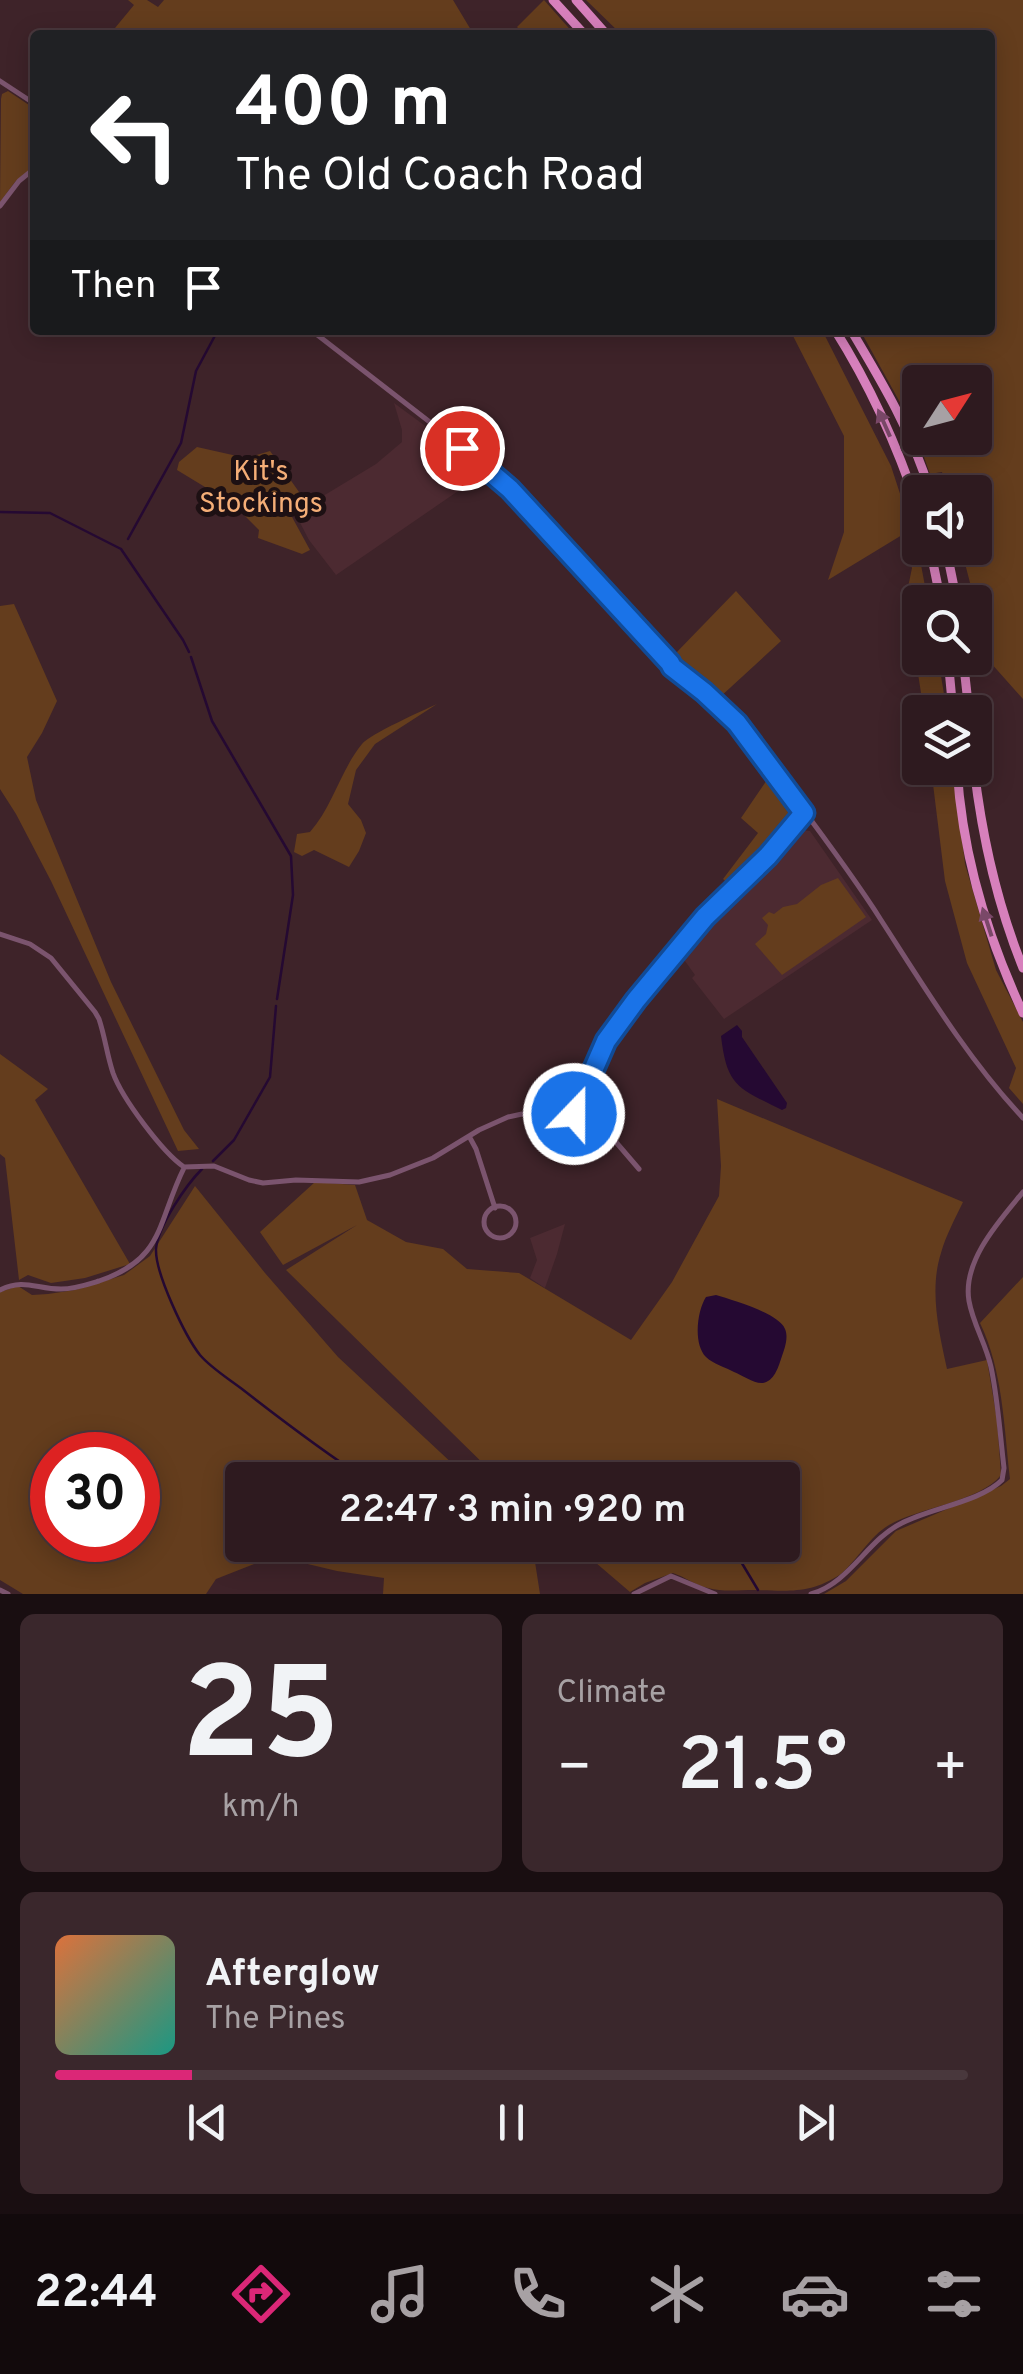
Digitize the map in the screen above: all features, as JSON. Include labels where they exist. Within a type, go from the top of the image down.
[{"type":"highway","points":[[553,0],[581,30]]},
{"type":"highway","points":[[576,0],[603,30]]},
{"type":"highway","points":[[838,335],[857,365],[906,475]]},
{"type":"highway","points":[[854,335],[896,409],[924,475]]},
{"type":"highway","points":[[960,785],[974,876],[994,942],[1023,1013]]},
{"type":"highway","points":[[977,785],[989,862],[1023,968]]},
{"type":"street","points":[[1,84],[30,101]]},
{"type":"street","points":[[0,206],[30,172]]},
{"type":"street","points":[[318,335],[510,489],[670,663],[737,723],[879,916],[965,1047],[1023,1118]]},
{"type":"street","points":[[0,934],[30,944],[51,958],[94,1012],[120,1088],[164,1148],[184,1167],[214,1166],[263,1183],[359,1182],[433,1158],[498,1120],[522,1114],[560,1120],[571,1117],[606,1041],[636,1000],[705,917],[768,856],[804,813]]},
{"type":"street","points":[[571,1117],[609,1134],[639,1169]]},
{"type":"street","points":[[468,1136],[495,1208]]},
{"type":"street","points":[[0,1290],[25,1283],[48,1289],[74,1289],[127,1270],[140,1261],[156,1240],[184,1167]]},
{"type":"street","points":[[811,1594],[835,1583],[882,1536],[903,1522],[992,1488],[1002,1480],[995,1389],[968,1287],[984,1246],[1023,1192]]},
{"type":"street","points":[[495,1208],[509,1208],[516,1224],[514,1232],[501,1239],[490,1236],[485,1224],[486,1214],[495,1208]]},
{"type":"street","points":[[634,1594],[670,1576],[716,1594]]},
{"type":"street","points":[[0,1590],[8,1594]]},
{"type":"shaded area","points":[[394,403],[443,439],[443,447],[452,455],[435,477],[443,486],[471,468],[480,476],[336,575],[309,540],[295,513],[376,464],[402,442]]},
{"type":"shaded area","points":[[798,830],[810,831],[872,920],[724,1019],[692,978],[695,975],[680,954]]},
{"type":"shaded area","points":[[737,1025],[787,1103],[786,1108],[782,1110],[745,1091],[732,1076],[721,1036]]},
{"type":"shaded area","points":[[565,1224],[545,1288],[530,1278],[537,1260],[530,1238]]},
{"type":"shaded area","points":[[716,1295],[765,1313],[785,1329],[780,1363],[767,1382],[748,1379],[712,1362],[702,1351],[698,1336],[700,1310],[706,1297]]},
{"type":"green space","points":[[128,0],[147,0],[158,7],[164,0],[453,0],[471,30],[112,30],[134,5]]},
{"type":"green space","points":[[544,0],[571,30],[520,30],[517,27]]},
{"type":"green space","points":[[586,0],[1023,0],[1023,699],[992,664],[992,585],[971,585],[965,565],[992,565],[992,475],[930,474],[923,455],[992,455],[992,365],[902,365],[902,406],[863,335],[995,335],[995,30],[617,30]]},
{"type":"green space","points":[[8,91],[30,106],[30,169],[0,202],[1,99]]},
{"type":"green space","points":[[793,335],[825,335],[891,466],[902,500],[902,535],[828,580],[844,532],[844,436]]},
{"type":"green space","name":"Kit's Stockings","points":[[197,447],[246,458],[270,451],[304,499],[292,517],[310,550],[302,554],[258,538],[259,530],[233,504],[177,470],[179,462]]},
{"type":"green space","points":[[911,565],[921,565],[925,585],[908,585]]},
{"type":"green space","points":[[736,591],[781,641],[719,698],[674,655]]},
{"type":"green space","points":[[14,604],[57,701],[27,757],[36,800],[111,982],[184,1130],[199,1149],[178,1151],[51,881],[0,789],[0,606]]},
{"type":"green space","points":[[918,675],[941,675],[944,695],[921,695]]},
{"type":"green space","points":[[437,704],[375,744],[356,770],[348,804],[366,833],[349,867],[314,850],[302,856],[294,852],[297,834],[310,832],[318,822],[362,744]]},
{"type":"green space","points":[[769,777],[795,814],[768,852],[731,886],[723,879],[758,833],[741,818]]},
{"type":"green space","points":[[933,785],[956,785],[965,864],[996,970],[1023,1022],[1023,1104],[1009,1088],[1016,1068],[967,963],[945,881]]},
{"type":"green space","points":[[838,878],[866,917],[782,975],[755,944],[766,934],[768,925],[762,918],[797,904],[821,885]]},
{"type":"green space","points":[[0,1054],[48,1089],[35,1100],[130,1264],[85,1278],[51,1283],[28,1275],[19,1280],[5,1158],[0,1154]]},
{"type":"green space","points":[[589,1086],[607,1092],[620,1133],[614,1134],[577,1117]]},
{"type":"green space","points":[[717,1099],[963,1202],[937,1267],[938,1326],[947,1369],[987,1360],[1001,1475],[964,1498],[889,1525],[841,1574],[809,1588],[719,1590],[673,1573],[630,1592],[595,1562],[800,1562],[800,1462],[482,1462],[286,1270],[357,1225],[283,1265],[260,1232],[315,1182],[355,1185],[367,1220],[406,1242],[443,1249],[467,1269],[519,1273],[631,1340],[672,1282],[719,1196]]},
{"type":"green space","points":[[195,1186],[338,1357],[451,1462],[225,1462],[225,1562],[259,1562],[216,1579],[206,1594],[23,1594],[0,1580],[0,1292],[18,1286],[32,1295],[48,1294],[124,1275],[150,1256]]},
{"type":"green space","points":[[1023,1277],[1023,1594],[824,1594],[846,1581],[896,1531],[1010,1479],[998,1380],[980,1323]]},
{"type":"green space","points":[[299,1562],[535,1562],[540,1594],[383,1594],[384,1578]]},
{"type":"waterway","points":[[128,539],[181,443],[196,371],[215,335]]},
{"type":"waterway","points":[[0,512],[50,513],[121,549]]},
{"type":"waterway","points":[[121,549],[189,652]]},
{"type":"waterway","points":[[191,657],[212,721],[291,856],[293,895],[277,999]]},
{"type":"waterway","points":[[213,1161],[234,1140],[270,1077],[276,1006]]},
{"type":"waterway","points":[[202,1169],[174,1206],[158,1240],[157,1260],[172,1304],[200,1355],[341,1462]]},
{"type":"waterway","points":[[741,1562],[758,1590]]},
{"type":"route","points":[[462,448],[510,489],[678,674],[737,723],[804,813],[768,856],[705,917],[636,1000],[606,1041],[574,1114]]}]
